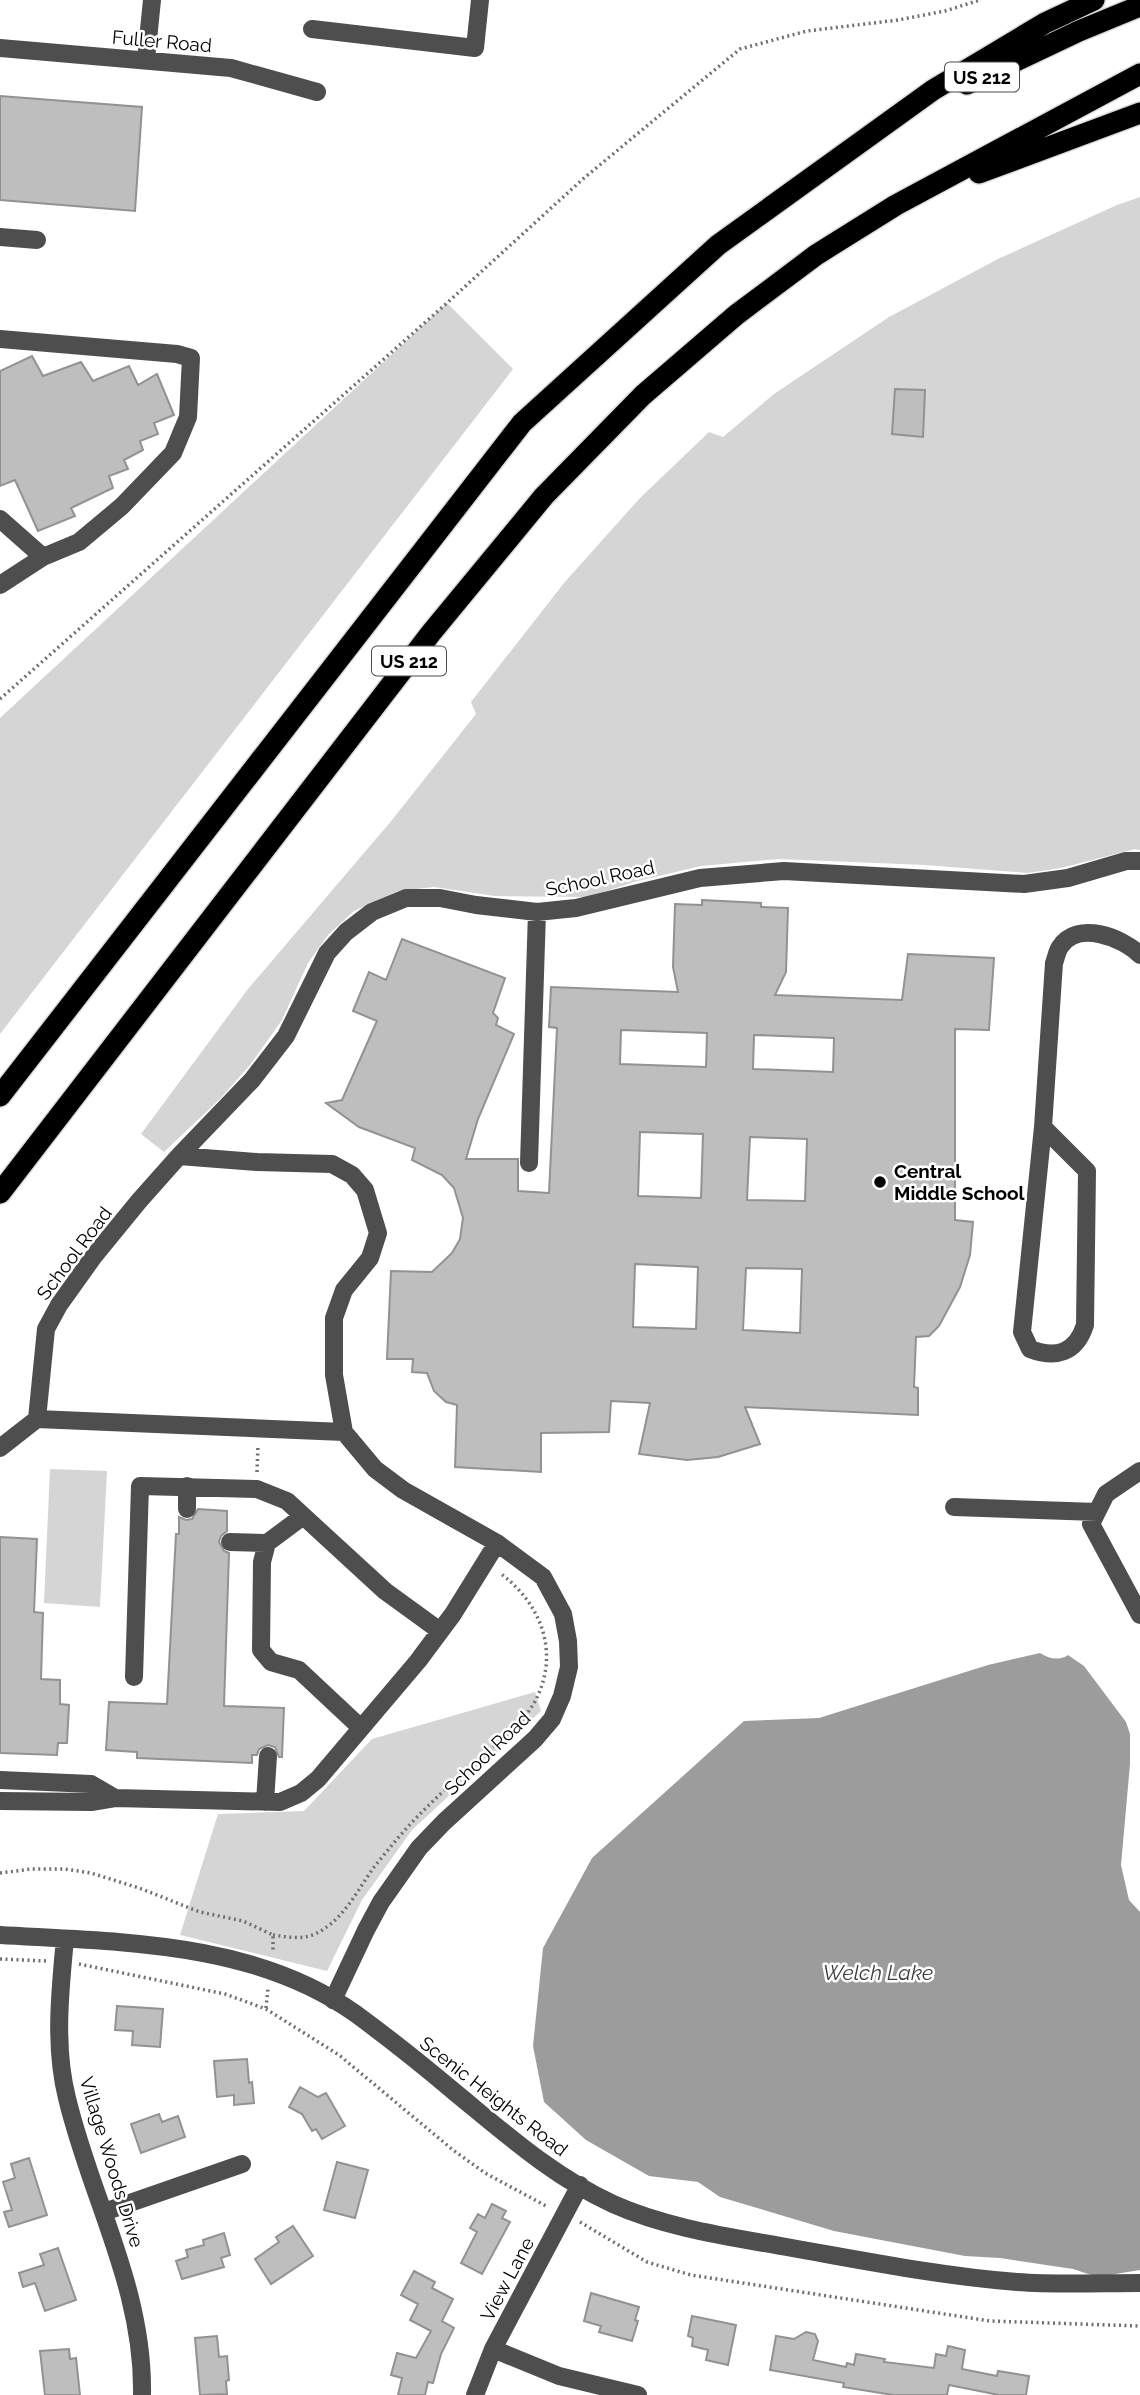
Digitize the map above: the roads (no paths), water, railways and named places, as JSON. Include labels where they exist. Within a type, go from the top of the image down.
[{"type":"highway","points":[[832,162],[933,90],[1045,23],[1094,0]]},
{"type":"highway","name":"US 212","points":[[0,1096],[522,422],[718,245],[832,162],[975,80],[1079,31],[1140,6]]},
{"type":"highway","name":"US 212","points":[[0,1193],[430,633],[544,496],[643,395],[736,315],[816,255],[896,205],[1140,74]]},
{"type":"highway","points":[[896,205],[1081,133],[1140,113]]},
{"type":"street","points":[[146,59],[152,0]]},
{"type":"street","points":[[312,29],[475,48],[480,0]]},
{"type":"street","name":"Fuller Road","points":[[0,48],[231,68],[317,92]]},
{"type":"street","points":[[0,237],[37,240]]},
{"type":"street","points":[[0,339],[177,354],[191,358],[188,417],[173,453],[122,506],[79,542],[43,557],[0,584]]},
{"type":"street","points":[[0,519],[43,557]]},
{"type":"street","name":"School Road","points":[[37,1419],[46,1329],[59,1305],[94,1256],[179,1156],[252,1080],[286,1036],[327,953],[346,932],[372,912],[406,898],[440,898],[537,912],[576,908],[700,878],[784,871],[1024,884],[1068,878],[1126,861],[1140,861]]},
{"type":"street","points":[[529,1163],[537,912]]},
{"type":"street","points":[[1043,1127],[1087,1171],[1085,1325],[1081,1337],[1072,1347],[1046,1355],[1030,1349],[1022,1332],[1043,1127],[1054,963],[1060,946],[1074,936],[1097,932],[1119,939],[1140,955]]},
{"type":"street","points":[[0,1448],[37,1419],[344,1432],[334,1375],[334,1318],[344,1290],[370,1258],[378,1233],[365,1190],[352,1175],[332,1164],[179,1156]]},
{"type":"street","name":"School Road","points":[[333,2000],[371,1921],[419,1848],[535,1739],[552,1719],[562,1696],[569,1667],[563,1614],[543,1577],[497,1544],[403,1490],[375,1469],[344,1432]]},
{"type":"street","points":[[1140,1471],[1106,1494],[1091,1524],[1140,1615]]},
{"type":"street","points":[[134,1677],[141,1486],[257,1489],[287,1501],[385,1591],[440,1631]]},
{"type":"street","points":[[187,1486],[187,1509]]},
{"type":"street","points":[[954,1507],[1097,1512]]},
{"type":"street","points":[[230,1542],[267,1543],[302,1517]]},
{"type":"street","points":[[267,1543],[262,1562],[261,1650],[271,1662],[299,1670],[361,1728]]},
{"type":"street","points":[[0,1801],[91,1802],[115,1798],[280,1802],[301,1793],[318,1779],[418,1661],[497,1544]]},
{"type":"street","points":[[265,1802],[268,1756]]},
{"type":"street","points":[[0,1780],[91,1784],[115,1798]]},
{"type":"street","name":"Scenic Heights Road","points":[[0,1936],[65,1939],[216,1955],[270,1970],[304,1984],[361,2018],[541,2163],[611,2203],[652,2219],[777,2245],[951,2276],[1043,2284],[1140,2283]]},
{"type":"street","name":"Village Woods Drive","points":[[65,1939],[59,2036],[61,2064],[67,2098],[130,2292],[142,2367],[142,2395]]},
{"type":"street","points":[[104,2212],[242,2164]]},
{"type":"street","name":"View Lane","points":[[475,2395],[493,2349],[580,2185]]},
{"type":"street","points":[[493,2349],[559,2376],[638,2395]]},
{"type":"water","name":"Welch Lake","points":[[1040,1653],[1054,1658],[1068,1655],[1084,1666],[1126,1722],[1130,1734],[1121,1865],[1129,1900],[1140,1912],[1140,2270],[1097,2277],[1073,2269],[1000,2258],[965,2256],[834,2231],[720,2197],[698,2182],[649,2176],[586,2140],[544,2102],[533,2046],[543,1948],[592,1858],[744,1721],[819,1718],[988,1665]]},
{"type":"place","name":"Central Middle School","points":[[880,1182]]}]
